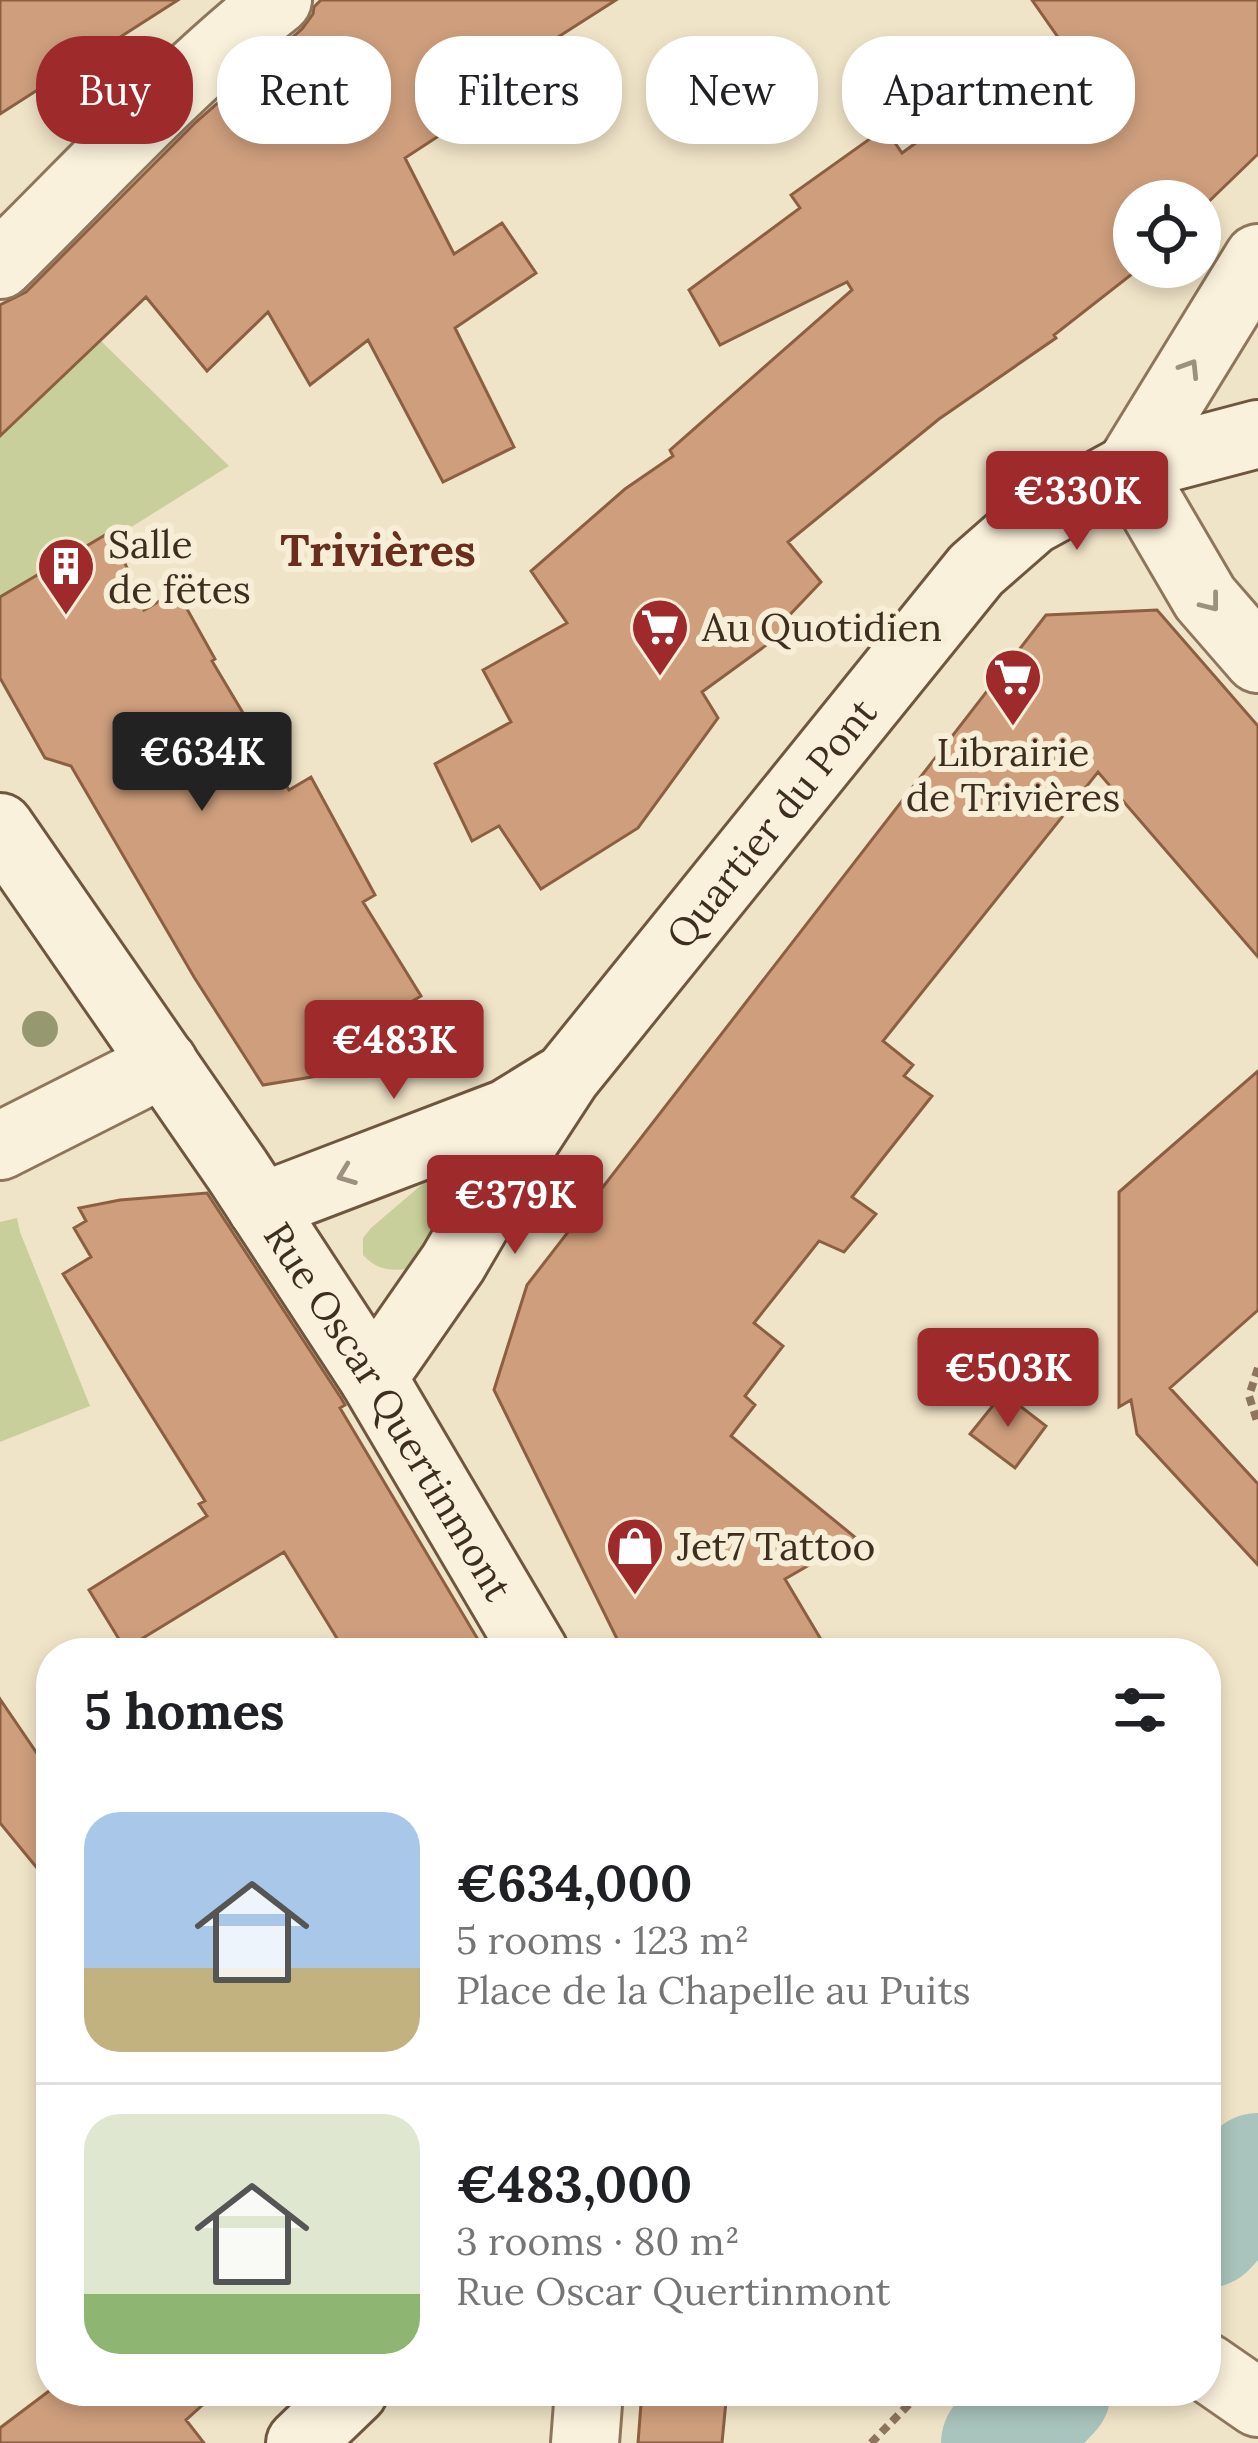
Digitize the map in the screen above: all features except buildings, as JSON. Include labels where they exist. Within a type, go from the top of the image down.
[{"type":"street","points":[[0,265],[196,73],[278,0]]},
{"type":"street","name":"Quartier du Pont","points":[[567,1076],[976,570],[1032,521],[1129,468],[1258,259]]},
{"type":"street","points":[[1258,434],[1129,468],[1205,598],[1258,659]]},
{"type":"street","name":"Rue Oscar Quertinmont","points":[[0,827],[249,1188],[373,1378],[526,1638]]},
{"type":"street","points":[[0,1146],[164,1063]]},
{"type":"street","points":[[249,1188],[507,1113],[567,1076]]},
{"type":"street","points":[[373,1378],[453,1263],[567,1076]]},
{"type":"street","points":[[1221,2377],[1258,2403]]},
{"type":"street","points":[[585,2443],[588,2406]]},
{"type":"path","points":[[1258,1368],[1250,1396],[1258,1424]]},
{"type":"path","points":[[871,2443],[907,2406]]},
{"type":"green space","points":[[40,276],[229,466],[0,609],[0,324]]},
{"type":"green space","points":[[460,1152],[482,1165],[407,1269],[383,1268],[368,1260],[363,1255],[363,1238],[371,1228]]},
{"type":"green space","points":[[17,1218],[90,1406],[0,1442],[0,1222]]},
{"type":"waterway","points":[[1221,2212],[1258,2173]]},
{"type":"waterway","points":[[1001,2443],[1037,2406]]},
{"type":"place","name":"Salle de fëtes","points":[[66,617]]},
{"type":"place","name":"Au Quotidien","points":[[660,678]]},
{"type":"place","name":"Librairie de Trivières","points":[[1013,728]]},
{"type":"place","name":"Jet7 Tattoo","points":[[635,1597]]},
{"type":"district","name":"Trivières","points":[[378,549]]}]
